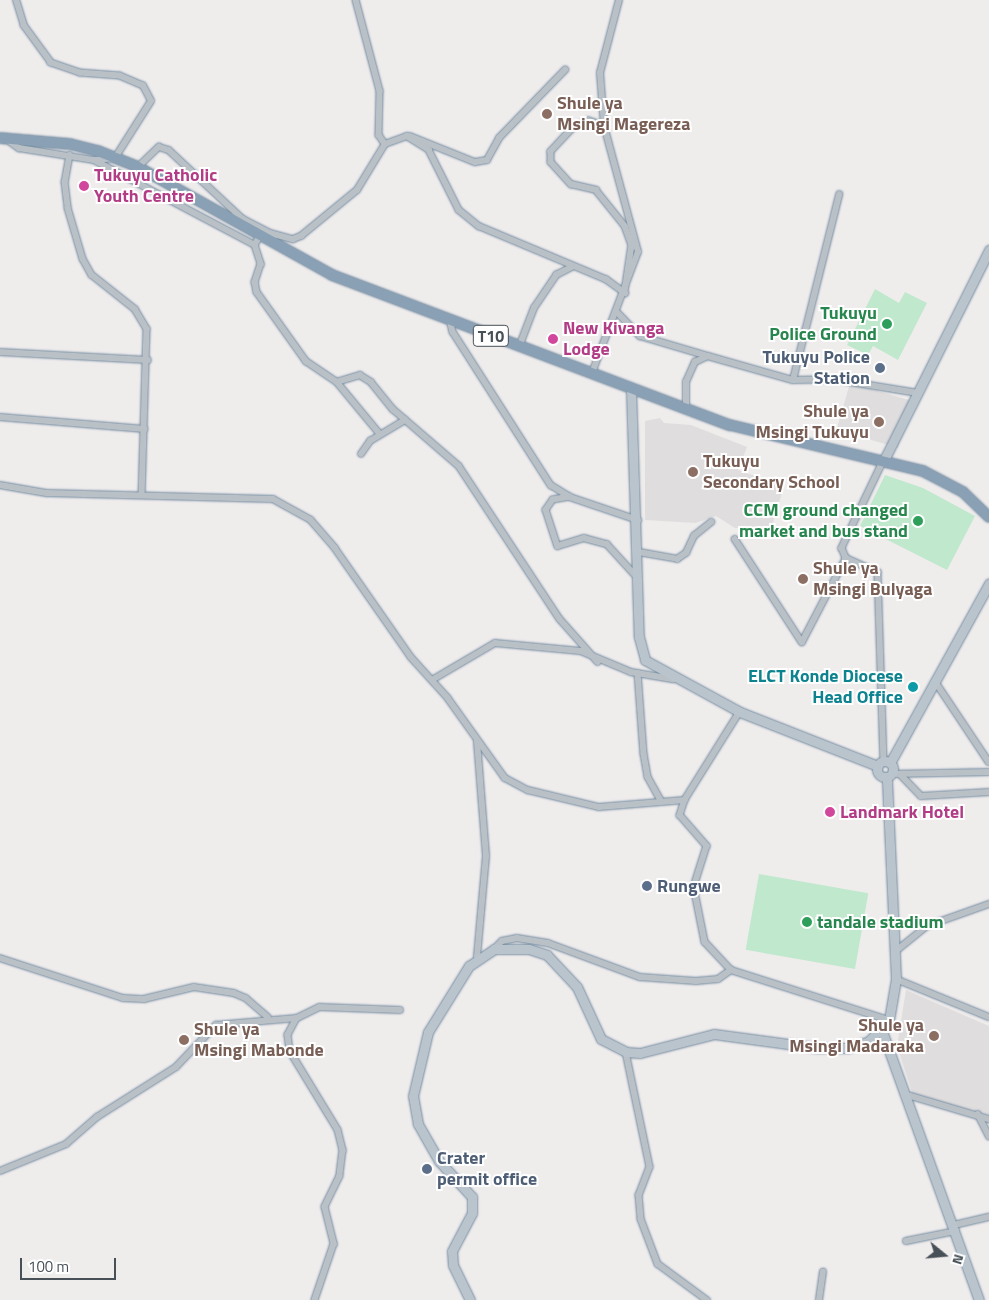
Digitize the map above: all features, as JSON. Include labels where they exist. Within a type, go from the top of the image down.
[{"type":"highway","name":"T10","points":[[1,135],[70,144],[116,158],[138,167],[241,222],[258,241],[332,275],[519,348],[686,409],[786,441],[884,460],[922,471],[963,492],[989,517]]},
{"type":"main road","points":[[884,460],[989,250]]},
{"type":"main road","points":[[470,1300],[453,1265],[452,1251],[472,1213],[472,1197],[439,1161],[418,1124],[413,1096],[428,1032],[477,957],[494,949],[529,949],[547,955],[577,987],[601,1039],[626,1052],[640,1054],[714,1034],[848,1048],[882,1032],[888,1020],[896,979],[893,775],[884,764],[740,712],[673,679],[645,660],[639,637],[639,520],[631,389]]},
{"type":"main road","points":[[893,775],[880,775],[884,764],[935,681],[989,584]]},
{"type":"main road","points":[[882,1032],[980,1300]]},
{"type":"street","points":[[16,0],[24,26],[51,63],[80,73],[120,76],[150,93],[151,101],[116,158],[94,160]]},
{"type":"street","points":[[356,0],[380,91],[378,135],[385,144]]},
{"type":"street","points":[[591,375],[618,312],[638,252],[604,126],[600,73],[619,0]]},
{"type":"street","points":[[138,167],[159,147],[169,150],[241,222],[270,233],[294,239],[301,236],[357,190],[385,144],[407,136],[422,137],[475,162],[487,160],[499,138],[565,70]]},
{"type":"street","points":[[604,126],[589,121],[574,127],[551,152],[551,162],[571,184],[596,190],[625,226],[632,244],[625,293]]},
{"type":"street","points":[[1,135],[19,148],[94,160],[258,241],[261,264],[255,282],[257,292],[306,361],[337,382],[380,434]]},
{"type":"street","points":[[407,136],[428,150],[459,210],[479,226],[572,267],[606,279],[625,293]]},
{"type":"street","points":[[70,155],[67,199],[83,259],[92,276],[139,315],[147,329],[148,360],[142,493]]},
{"type":"street","points":[[161,194],[167,184]]},
{"type":"street","points":[[793,380],[839,195]]},
{"type":"street","points":[[519,348],[534,308],[556,275],[572,267]]},
{"type":"street","points":[[618,312],[640,336],[793,380],[832,379],[918,393]]},
{"type":"street","points":[[450,320],[453,332],[551,485],[570,497],[639,520]]},
{"type":"street","points":[[0,352],[148,360]]},
{"type":"street","points":[[686,409],[686,382],[695,362],[708,356]]},
{"type":"street","points":[[337,382],[360,375],[405,420],[459,466],[560,619],[598,662]]},
{"type":"street","points":[[0,417],[145,428]]},
{"type":"street","points":[[361,454],[380,434],[405,420]]},
{"type":"street","points":[[884,460],[842,548],[846,558],[878,572],[884,764]]},
{"type":"street","points":[[0,485],[47,493],[251,495],[273,499],[311,520],[505,778],[528,790],[599,807],[662,800],[685,800]]},
{"type":"street","points":[[570,497],[553,500],[546,510],[558,546],[584,538],[607,544],[639,578]]},
{"type":"street","points":[[639,552],[677,559],[686,553],[694,536],[711,522]]},
{"type":"street","points":[[735,540],[802,642],[846,558]]},
{"type":"street","points":[[432,680],[495,642],[581,651],[598,662],[638,673],[673,679]]},
{"type":"street","points":[[638,673],[647,769],[662,800]]},
{"type":"street","points":[[935,681],[989,762]]},
{"type":"street","points":[[740,712],[685,800],[680,815],[707,846],[694,887],[705,942],[731,970],[888,1020]]},
{"type":"street","points":[[477,957],[486,856],[478,741]]},
{"type":"street","points":[[893,775],[989,772]]},
{"type":"street","points":[[893,775],[920,796],[989,792]]},
{"type":"street","points":[[896,951],[927,926],[989,904]]},
{"type":"street","points":[[494,949],[502,941],[517,938],[548,943],[640,977],[696,981],[718,979],[731,970]]},
{"type":"street","points":[[0,958],[123,998],[144,999],[194,987],[234,993],[246,998],[268,1017]]},
{"type":"street","points":[[896,979],[989,1017]]},
{"type":"street","points":[[0,1170],[66,1144],[97,1117],[176,1067],[216,1025],[268,1017],[297,1018],[320,1007],[400,1010]]},
{"type":"street","points":[[297,1018],[288,1035],[290,1051],[338,1130],[343,1150],[340,1176],[325,1207],[334,1244],[315,1300]]},
{"type":"street","points":[[626,1052],[650,1167],[639,1195],[641,1219],[658,1264],[707,1300]]},
{"type":"street","points":[[904,1094],[978,1114],[989,1119]]},
{"type":"street","points":[[978,1114],[989,1136]]},
{"type":"street","points":[[906,1241],[947,1236],[955,1228],[989,1217]]},
{"type":"street","points":[[819,1300],[823,1272]]},
{"type":"shaded area","points":[[850,383],[912,401],[898,448],[836,430]]},
{"type":"shaded area","name":"Tukuyu Secondary School","points":[[660,418],[664,423],[691,425],[747,447],[738,470],[784,486],[772,526],[735,528],[716,516],[696,523],[645,520],[645,421]]},
{"type":"shaded area","points":[[906,990],[989,1026],[989,1115],[913,1095],[897,1046]]},
{"type":"green space","name":"Tukuyu Police Ground","points":[[875,289],[899,303],[905,292],[927,303],[898,360],[873,346],[868,355],[847,345]]},
{"type":"green space","name":"CCM ground changed market and bus stand","points":[[885,475],[923,488],[975,516],[947,570],[860,526]]},
{"type":"green space","name":"tandale stadium","points":[[759,874],[868,893],[855,969],[746,950]]},
{"type":"place","name":"Shule ya Msingi Magereza","points":[[547,114]]},
{"type":"place","name":"Tukuyu Catholic Youth Centre","points":[[84,186]]},
{"type":"place","name":"Tukuyu Police Ground","points":[[887,324]]},
{"type":"place","name":"New Kivanga Lodge","points":[[553,339]]},
{"type":"place","name":"Tukuyu Police Station","points":[[880,368]]},
{"type":"place","name":"Shule ya Msingi Tukuyu","points":[[879,422]]},
{"type":"place","name":"Tukuyu Secondary School","points":[[693,472]]},
{"type":"place","name":"CCM ground changed market and bus stand","points":[[918,521]]},
{"type":"place","name":"Shule ya Msingi Bulyaga","points":[[803,579]]},
{"type":"place","name":"ELCT Konde Diocese Head Office","points":[[913,687]]},
{"type":"place","name":"Landmark Hotel","points":[[830,812]]},
{"type":"place","name":"Rungwe","points":[[647,886]]},
{"type":"place","name":"tandale stadium","points":[[807,922]]},
{"type":"place","name":"Shule ya Msingi Madaraka","points":[[934,1036]]},
{"type":"place","name":"Shule ya Msingi Mabonde","points":[[184,1040]]},
{"type":"place","name":"Crater permit office","points":[[427,1169]]}]
